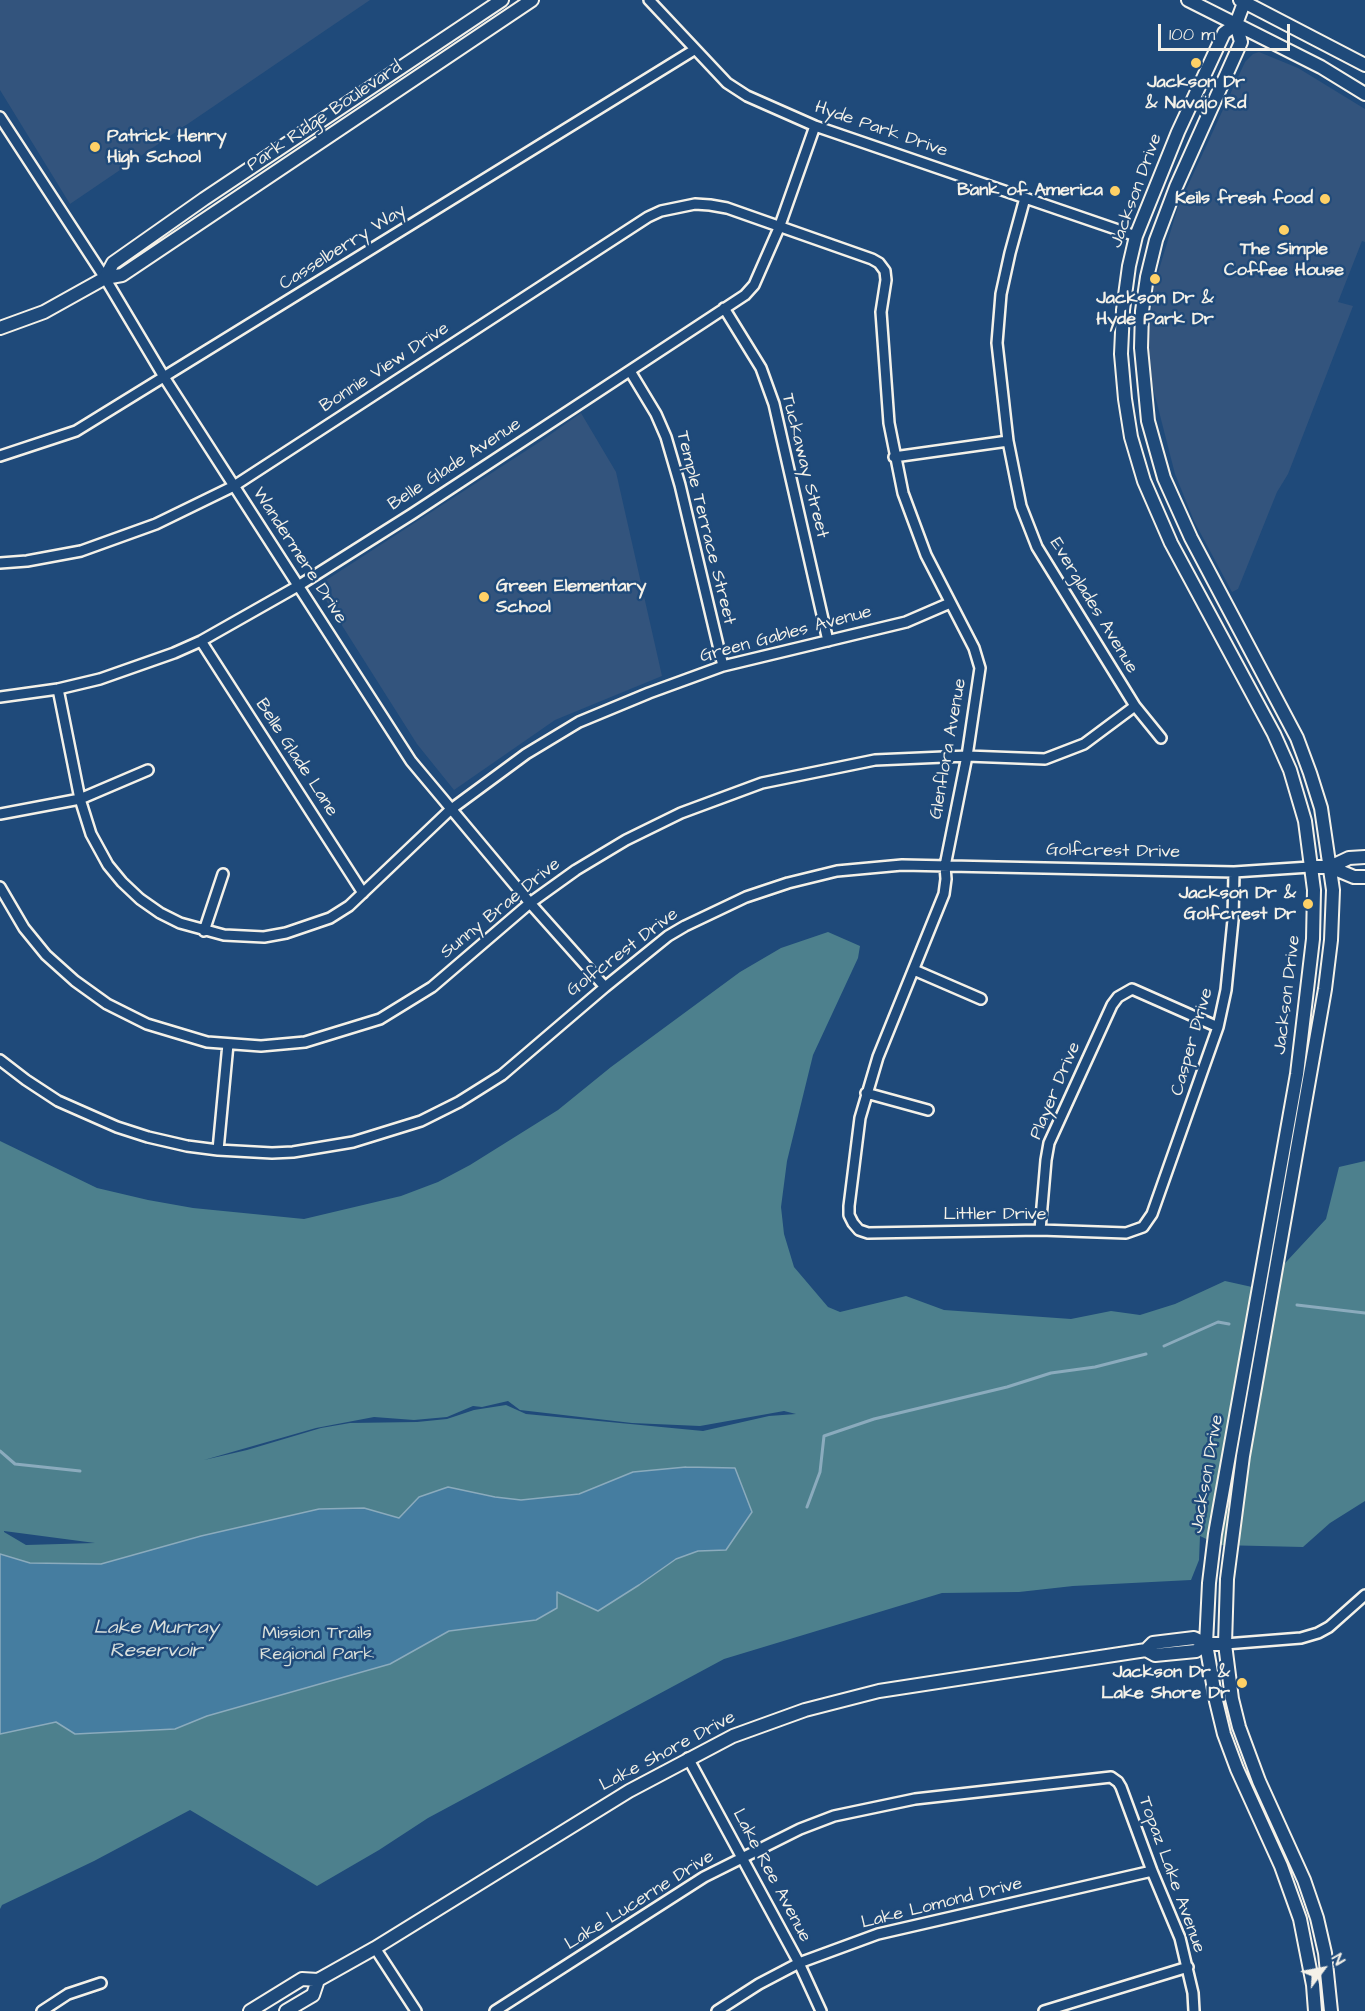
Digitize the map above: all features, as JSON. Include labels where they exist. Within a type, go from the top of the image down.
[{"type":"main road","name":"Park Ridge Boulevard","points":[[105,278],[113,263],[204,199],[502,0]]},
{"type":"main road","name":"Park Ridge Boulevard","points":[[0,328],[44,312],[105,278],[122,275],[532,0]]},
{"type":"main road","points":[[1188,0],[1321,67],[1365,94]]},
{"type":"main road","points":[[1243,1],[1365,65]]},
{"type":"main road","name":"Jackson Drive","points":[[1243,1],[1236,24],[1241,42],[1169,205],[1156,240],[1147,277],[1140,348],[1144,394],[1154,447],[1164,478],[1191,538],[1297,738],[1321,808],[1333,890],[1331,940],[1325,989],[1243,1456],[1227,1579],[1225,1644],[1232,1699],[1239,1726],[1259,1781],[1304,1880],[1317,1918],[1325,1953],[1331,2011]]},
{"type":"main road","name":"Jackson Drive","points":[[1236,24],[1224,33],[1143,215],[1129,266],[1123,310],[1121,354],[1131,437],[1144,481],[1155,510],[1274,734],[1290,770],[1305,821],[1314,890],[1313,939],[1297,1074],[1215,1534],[1209,1583],[1206,1644],[1224,1734],[1237,1769],[1281,1866],[1300,1919],[1313,1985],[1315,2011]]},
{"type":"main road","points":[[1143,215],[1156,240]]},
{"type":"main road","points":[[1136,236],[1147,277]]},
{"type":"main road","name":"Golfcrest Drive","points":[[1330,867],[1349,858],[1365,857]]},
{"type":"main road","name":"Golfcrest Drive","points":[[1310,867],[1330,867],[1354,878],[1365,877]]},
{"type":"main road","name":"Lake Shore Drive","points":[[318,1980],[375,1948],[629,1791],[733,1736],[805,1710],[879,1691],[1146,1650],[1155,1655],[1196,1651],[1206,1644],[1225,1644]]},
{"type":"main road","points":[[250,2011],[302,1978],[318,1980],[313,1995],[286,2011]]},
{"type":"street","name":"Hyde Park Drive","points":[[649,0],[727,83],[747,96],[815,126],[1136,236]]},
{"type":"street","name":"Casselberry Way","points":[[0,456],[76,431],[694,50]]},
{"type":"street","name":"Wandermere Drive","points":[[0,117],[105,278],[164,377],[411,761],[450,810],[605,987]]},
{"type":"street","name":"Belle Glade Avenue","points":[[0,697],[58,689],[100,680],[201,641],[298,586],[745,295],[754,285],[779,228],[815,126]]},
{"type":"street","name":"Everglades Avenue","points":[[1025,198],[1001,294],[998,333],[1008,441],[1021,506],[1036,547],[1135,706],[1161,738]]},
{"type":"street","name":"Bonnie View Drive","points":[[0,563],[27,561],[81,551],[156,524],[234,486],[648,217],[680,207],[710,205],[727,208],[779,228]]},
{"type":"street","name":"Glenflora Avenue","points":[[779,228],[872,259],[879,263],[885,271],[886,280],[881,312],[889,423],[894,458],[903,494],[926,555],[974,648],[980,668],[967,756],[945,866],[944,894],[878,1057],[866,1093],[860,1118],[849,1206]]},
{"type":"street","name":"Tuckaway Street","points":[[724,308],[760,368],[774,404],[828,641]]},
{"type":"street","name":"Temple Terrace Street","points":[[630,371],[656,414],[666,437],[680,485],[723,666]]},
{"type":"street","points":[[894,458],[1008,441]]},
{"type":"street","name":"Green Gables Avenue","points":[[58,689],[80,799],[91,834],[108,866],[140,898],[160,913],[180,923],[224,935],[264,937],[286,933],[330,918],[349,906],[450,810],[526,754],[579,722],[723,666],[906,622],[950,603]]},
{"type":"street","name":"Belle Glade Lane","points":[[201,641],[363,893]]},
{"type":"street","name":"Sunny Brae Drive","points":[[0,887],[24,928],[46,955],[75,981],[107,1004],[147,1024],[207,1042],[261,1046],[305,1042],[380,1019],[432,987],[530,903],[576,870],[626,840],[681,813],[762,783],[875,760],[967,756],[1045,759],[1084,744],[1135,706]]},
{"type":"street","points":[[0,814],[80,799],[148,770]]},
{"type":"street","name":"Golfcrest Drive","points":[[0,1060],[58,1101],[117,1127],[187,1146],[218,1150],[293,1152],[353,1142],[421,1121],[459,1102],[502,1075],[668,936],[746,897],[788,883],[837,871],[902,865],[1234,872],[1310,867]]},
{"type":"street","name":"Casper Drive","points":[[1152,1214],[1218,1027],[1226,990],[1233,920],[1234,872]]},
{"type":"street","points":[[204,931],[223,873]]},
{"type":"street","points":[[914,969],[981,999]]},
{"type":"street","name":"Player Drive","points":[[1040,1230],[1049,1143],[1112,1005],[1118,997],[1132,989],[1218,1027]]},
{"type":"street","points":[[218,1150],[228,1044]]},
{"type":"street","points":[[866,1093],[928,1110]]},
{"type":"street","name":"Littler Drive","points":[[849,1206],[849,1215],[853,1223],[859,1230],[868,1233],[1040,1230],[1126,1233],[1143,1227],[1152,1214]]},
{"type":"street","name":"Lake Shore Drive","points":[[1225,1644],[1300,1638],[1318,1633],[1329,1627],[1365,1595]]},
{"type":"street","name":"Lake Ree Avenue","points":[[688,1758],[799,1963],[821,2011]]},
{"type":"street","name":"Lake Lucerne Drive","points":[[495,2011],[704,1877],[800,1829],[834,1816],[915,1799],[1111,1777],[1121,1787]]},
{"type":"street","name":"Topaz Lake Avenue","points":[[1121,1787],[1179,1938],[1188,1967],[1194,2011]]},
{"type":"street","name":"Lake Lomond Drive","points":[[717,2011],[759,1984],[799,1963],[878,1934],[1152,1871]]},
{"type":"street","points":[[375,1948],[416,2011]]},
{"type":"street","points":[[1044,2011],[1188,1967]]},
{"type":"street","points":[[42,2011],[68,1994],[101,1983]]},
{"type":"shaded area","name":"Patrick Henry High School","points":[[0,0],[370,0],[70,204],[0,90]]},
{"type":"shaded area","points":[[1259,52],[1298,68],[1365,109],[1365,242],[1362,241],[1338,302],[1353,306],[1288,474],[1277,492],[1238,589],[1232,592],[1194,521],[1175,474],[1152,384],[1148,337],[1154,286],[1178,207],[1245,62],[1253,54]]},
{"type":"shaded area","name":"Green Elementary School","points":[[581,413],[616,472],[662,676],[555,720],[454,790],[417,744],[317,586]]},
{"type":"green space","name":"Mission Trails Regional Park","points":[[828,932],[860,946],[858,958],[813,1055],[787,1161],[781,1207],[784,1234],[794,1267],[828,1307],[840,1312],[906,1296],[944,1310],[1071,1319],[1111,1311],[1140,1315],[1175,1304],[1225,1281],[1261,1289],[1326,1219],[1339,1167],[1365,1161],[1365,1501],[1330,1523],[1303,1547],[1219,1545],[1200,1536],[1199,1560],[1191,1580],[1073,1586],[1019,1592],[942,1593],[724,1659],[428,1818],[317,1886],[190,1810],[94,1861],[2,1905],[0,1909],[0,1141],[97,1188],[193,1208],[304,1219],[401,1196],[438,1182],[470,1165],[558,1110],[611,1067],[740,972],[781,948]],"holes":[[[508,1401],[520,1410],[632,1423],[700,1426],[784,1411],[796,1414],[769,1416],[703,1431],[526,1414],[506,1405],[474,1410],[447,1419],[350,1423],[321,1428],[204,1460],[316,1428],[374,1417],[414,1420],[447,1417],[473,1406],[482,1407]],[[4,1531],[95,1543],[26,1545]]]},
{"type":"water","name":"Lake Murray Reservoir","points":[[686,1467],[735,1468],[752,1512],[726,1550],[698,1551],[676,1559],[598,1611],[557,1592],[557,1608],[536,1620],[449,1631],[390,1664],[207,1716],[175,1729],[75,1734],[56,1722],[0,1734],[0,1554],[30,1563],[101,1564],[201,1536],[319,1509],[364,1508],[399,1518],[419,1497],[448,1487],[521,1500],[579,1494],[633,1472]]},
{"type":"waterway","points":[[1297,1305],[1365,1313]]},
{"type":"waterway","points":[[1164,1346],[1218,1322],[1229,1324]]},
{"type":"waterway","points":[[807,1507],[820,1472],[824,1436],[874,1419],[1007,1387],[1051,1373],[1095,1367],[1146,1354]]},
{"type":"waterway","points":[[0,1451],[15,1464],[80,1471]]},
{"type":"place","name":"Jackson Dr & Navajo Rd","points":[[1196,63]]},
{"type":"place","name":"Patrick Henry High School","points":[[95,147]]},
{"type":"place","name":"Bank of America","points":[[1115,191]]},
{"type":"place","name":"Keils fresh food","points":[[1325,199]]},
{"type":"place","name":"The Simple Coffee House","points":[[1284,230]]},
{"type":"place","name":"Jackson Dr & Hyde Park Dr","points":[[1155,279]]},
{"type":"place","name":"Green Elementary School","points":[[484,597]]},
{"type":"place","name":"Jackson Dr & Golfcrest Dr","points":[[1308,904]]},
{"type":"place","name":"Jackson Dr & Lake Shore Dr","points":[[1242,1683]]}]
